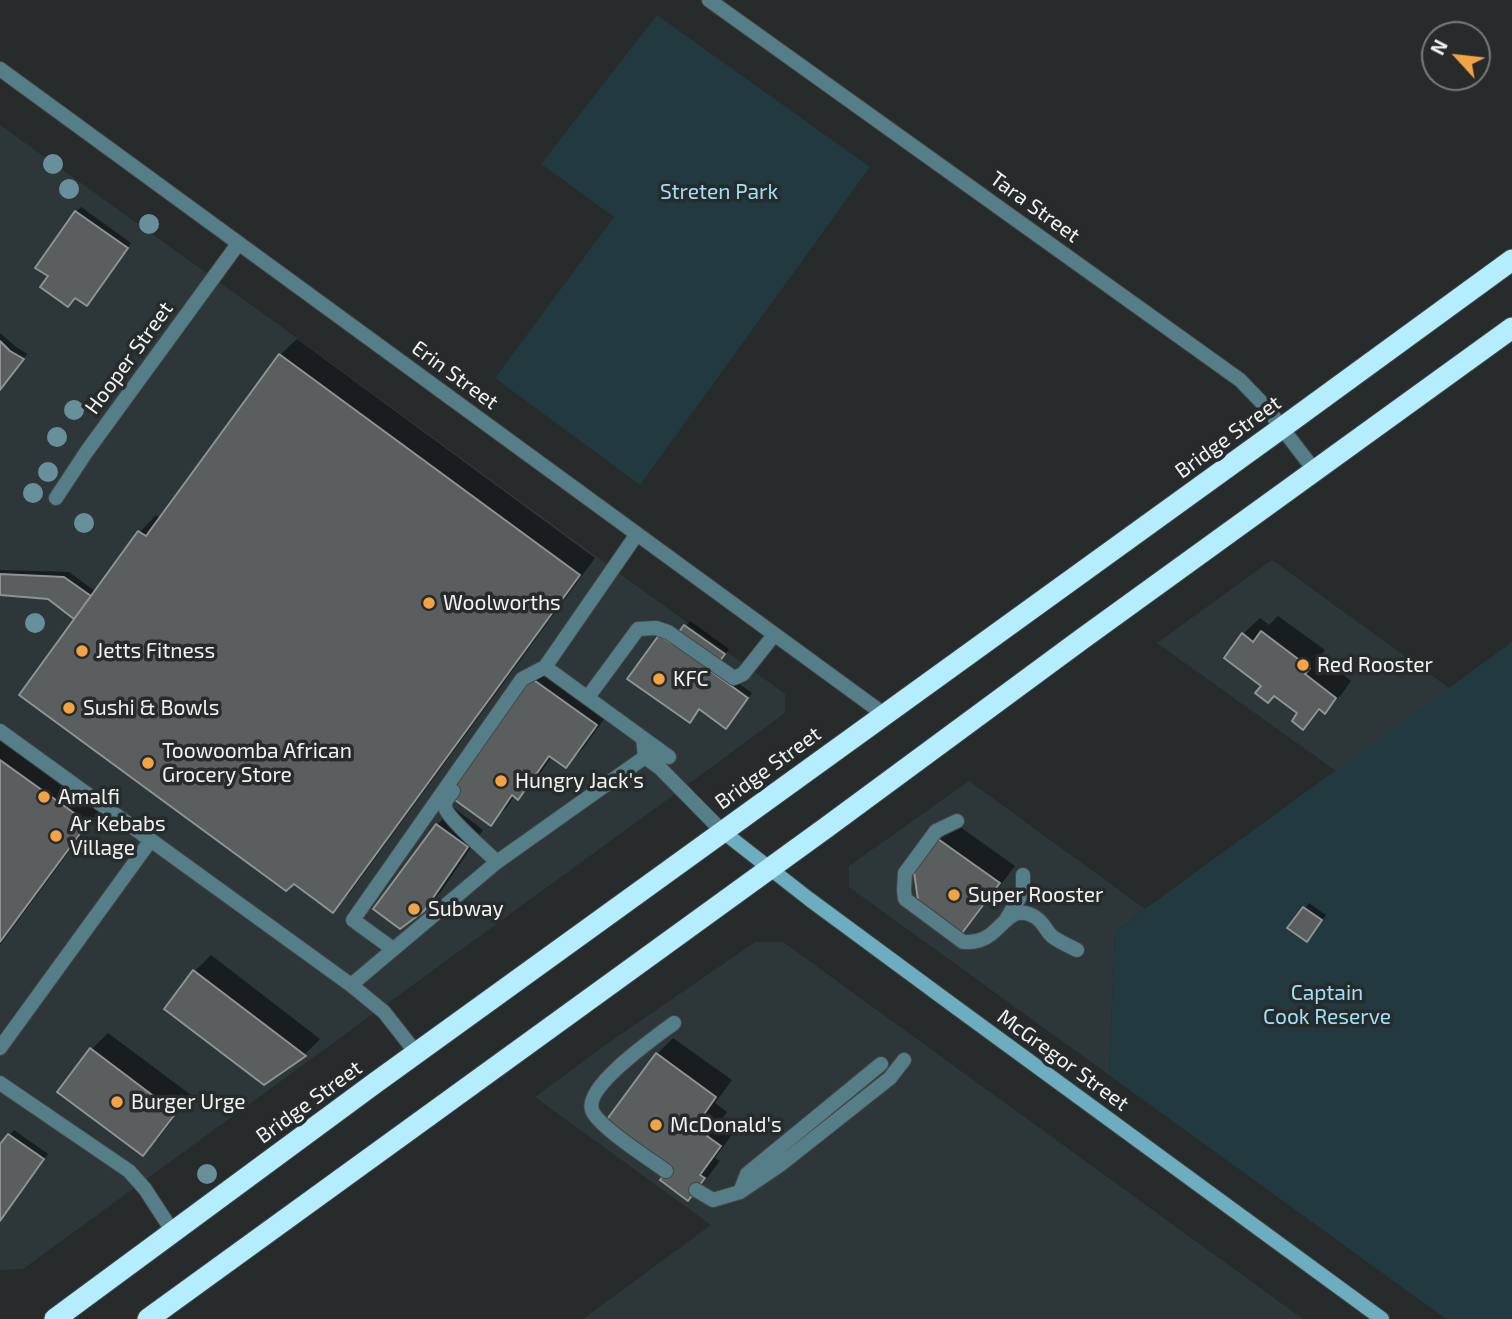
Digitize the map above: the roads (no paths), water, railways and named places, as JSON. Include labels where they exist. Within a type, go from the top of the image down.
[{"type":"highway","name":"Bridge Street","points":[[55,1319],[722,831],[1512,260]]},
{"type":"highway","points":[[148,1319],[1512,328]]},
{"type":"street","name":"Tara Street","points":[[709,0],[1240,380],[1283,428],[1315,471]]},
{"type":"street","name":"Erin Street","points":[[0,69],[885,715]]},
{"type":"street","name":"Hooper Street","points":[[56,498],[87,451],[238,244]]},
{"type":"street","points":[[497,862],[451,817],[445,807],[446,801],[545,667],[637,534]]},
{"type":"street","points":[[587,697],[638,629],[656,628],[668,632],[734,678],[743,674],[774,635]]},
{"type":"street","points":[[545,667],[669,757]]},
{"type":"street","points":[[393,949],[353,920],[522,679],[545,667]]},
{"type":"street","points":[[0,731],[351,985],[384,1012],[417,1054]]},
{"type":"street","points":[[643,739],[645,757],[669,777],[722,831]]},
{"type":"street","points":[[351,985],[497,862],[645,757]]},
{"type":"street","points":[[957,821],[936,831],[905,873],[905,899],[963,942],[973,942],[992,934],[1006,919],[1023,892],[1023,875]]},
{"type":"street","name":"McGregor Street","points":[[722,831],[950,1003],[1382,1319]]},
{"type":"street","points":[[0,1048],[151,840]]},
{"type":"street","points":[[1006,919],[1016,913],[1026,913],[1044,924],[1051,936],[1077,950]]},
{"type":"street","points":[[666,1171],[600,1122],[592,1110],[592,1098],[606,1078],[674,1023]]},
{"type":"street","points":[[696,1190],[713,1200],[740,1192],[890,1078],[904,1060]]},
{"type":"street","points":[[740,1192],[747,1174],[881,1064]]},
{"type":"street","points":[[0,1083],[129,1171],[145,1189],[173,1232]]},
{"type":"place","name":"Woolworths","points":[[429,603]]},
{"type":"place","name":"Jetts Fitness","points":[[82,651]]},
{"type":"place","name":"Red Rooster","points":[[1303,665]]},
{"type":"place","name":"KFC","points":[[659,679]]},
{"type":"place","name":"Sushi & Bowls","points":[[69,708]]},
{"type":"place","name":"Toowoomba African Grocery Store","points":[[148,763]]},
{"type":"place","name":"Hungry Jack's","points":[[501,781]]},
{"type":"place","name":"Amalfi","points":[[44,797]]},
{"type":"place","name":"Ar Kebabs Village","points":[[56,836]]},
{"type":"place","name":"Super Rooster","points":[[954,895]]},
{"type":"place","name":"Subway","points":[[414,909]]},
{"type":"place","name":"Burger Urge","points":[[117,1102]]},
{"type":"place","name":"McDonald's","points":[[656,1125]]},
{"type":"park label","name":"Streten Park","points":[[719,192]]},
{"type":"park label","name":"Captain Cook Reserve","points":[[1327,1005]]}]
